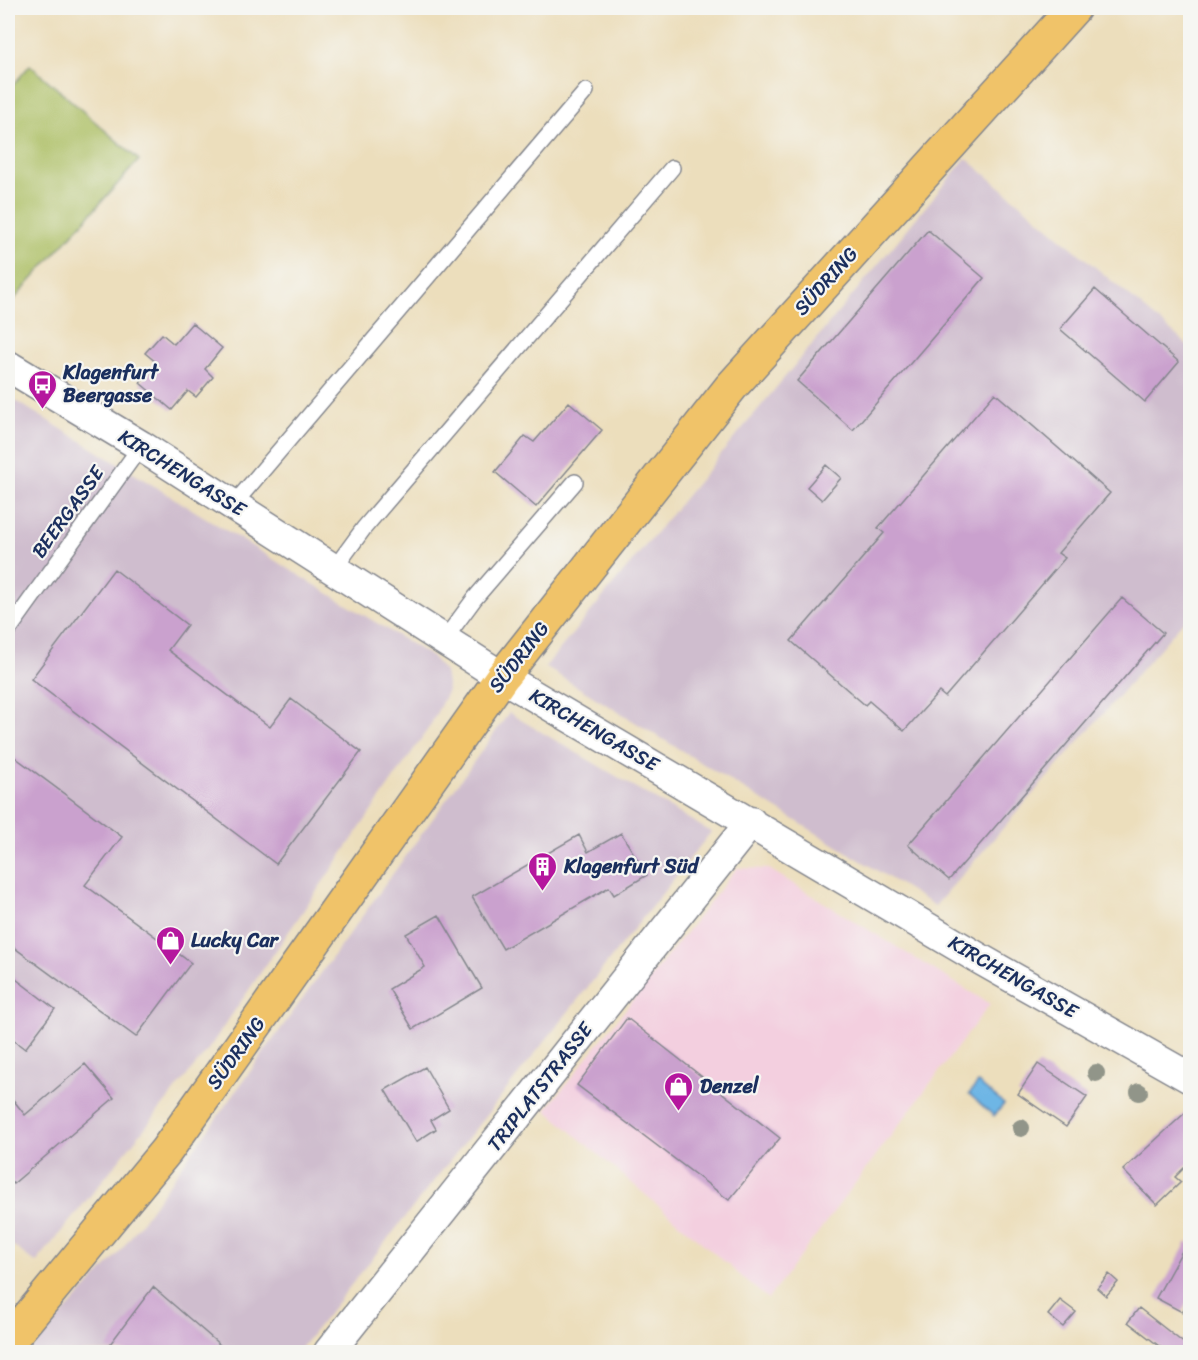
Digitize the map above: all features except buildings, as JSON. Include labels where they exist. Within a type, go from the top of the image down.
[{"type":"main road","name":"SÜDRING","points":[[8,1342],[166,1151],[502,677],[731,387],[1074,8]]},
{"type":"street","name":"KIRCHENGASSE","points":[[8,366],[141,446],[502,677],[980,959],[1191,1078]]},
{"type":"street","name":"TRIPLATSTRASSE","points":[[329,1353],[751,822]]},
{"type":"lane","points":[[233,505],[586,91]]},
{"type":"lane","points":[[334,569],[364,528],[672,168]]},
{"type":"lane","name":"BEERGASSE","points":[[8,630],[141,446]]},
{"type":"lane","points":[[444,640],[475,598],[575,482]]},
{"type":"shaded area","points":[[966,158],[1190,347],[1190,614],[935,906],[545,667]]},
{"type":"shaded area","points":[[8,396],[432,657],[445,672],[448,690],[430,726],[207,1051],[36,1263],[8,1242]]},
{"type":"shaded area","points":[[509,713],[711,832],[298,1352],[29,1352],[119,1253]]},
{"type":"shaded area","points":[[737,868],[769,869],[990,1004],[768,1299],[546,1110]]},
{"type":"green space","points":[[30,65],[139,160],[8,306],[8,91]]},
{"type":"water","points":[[978,1083],[1004,1104],[994,1116],[969,1094]]},
{"type":"place","name":"Klagenfurt Beergasse","points":[[42,410]]},
{"type":"place","name":"Klagenfurt Süd","points":[[543,892]]},
{"type":"place","name":"Lucky Car","points":[[170,966]]},
{"type":"place","name":"Denzel","points":[[679,1112]]}]
